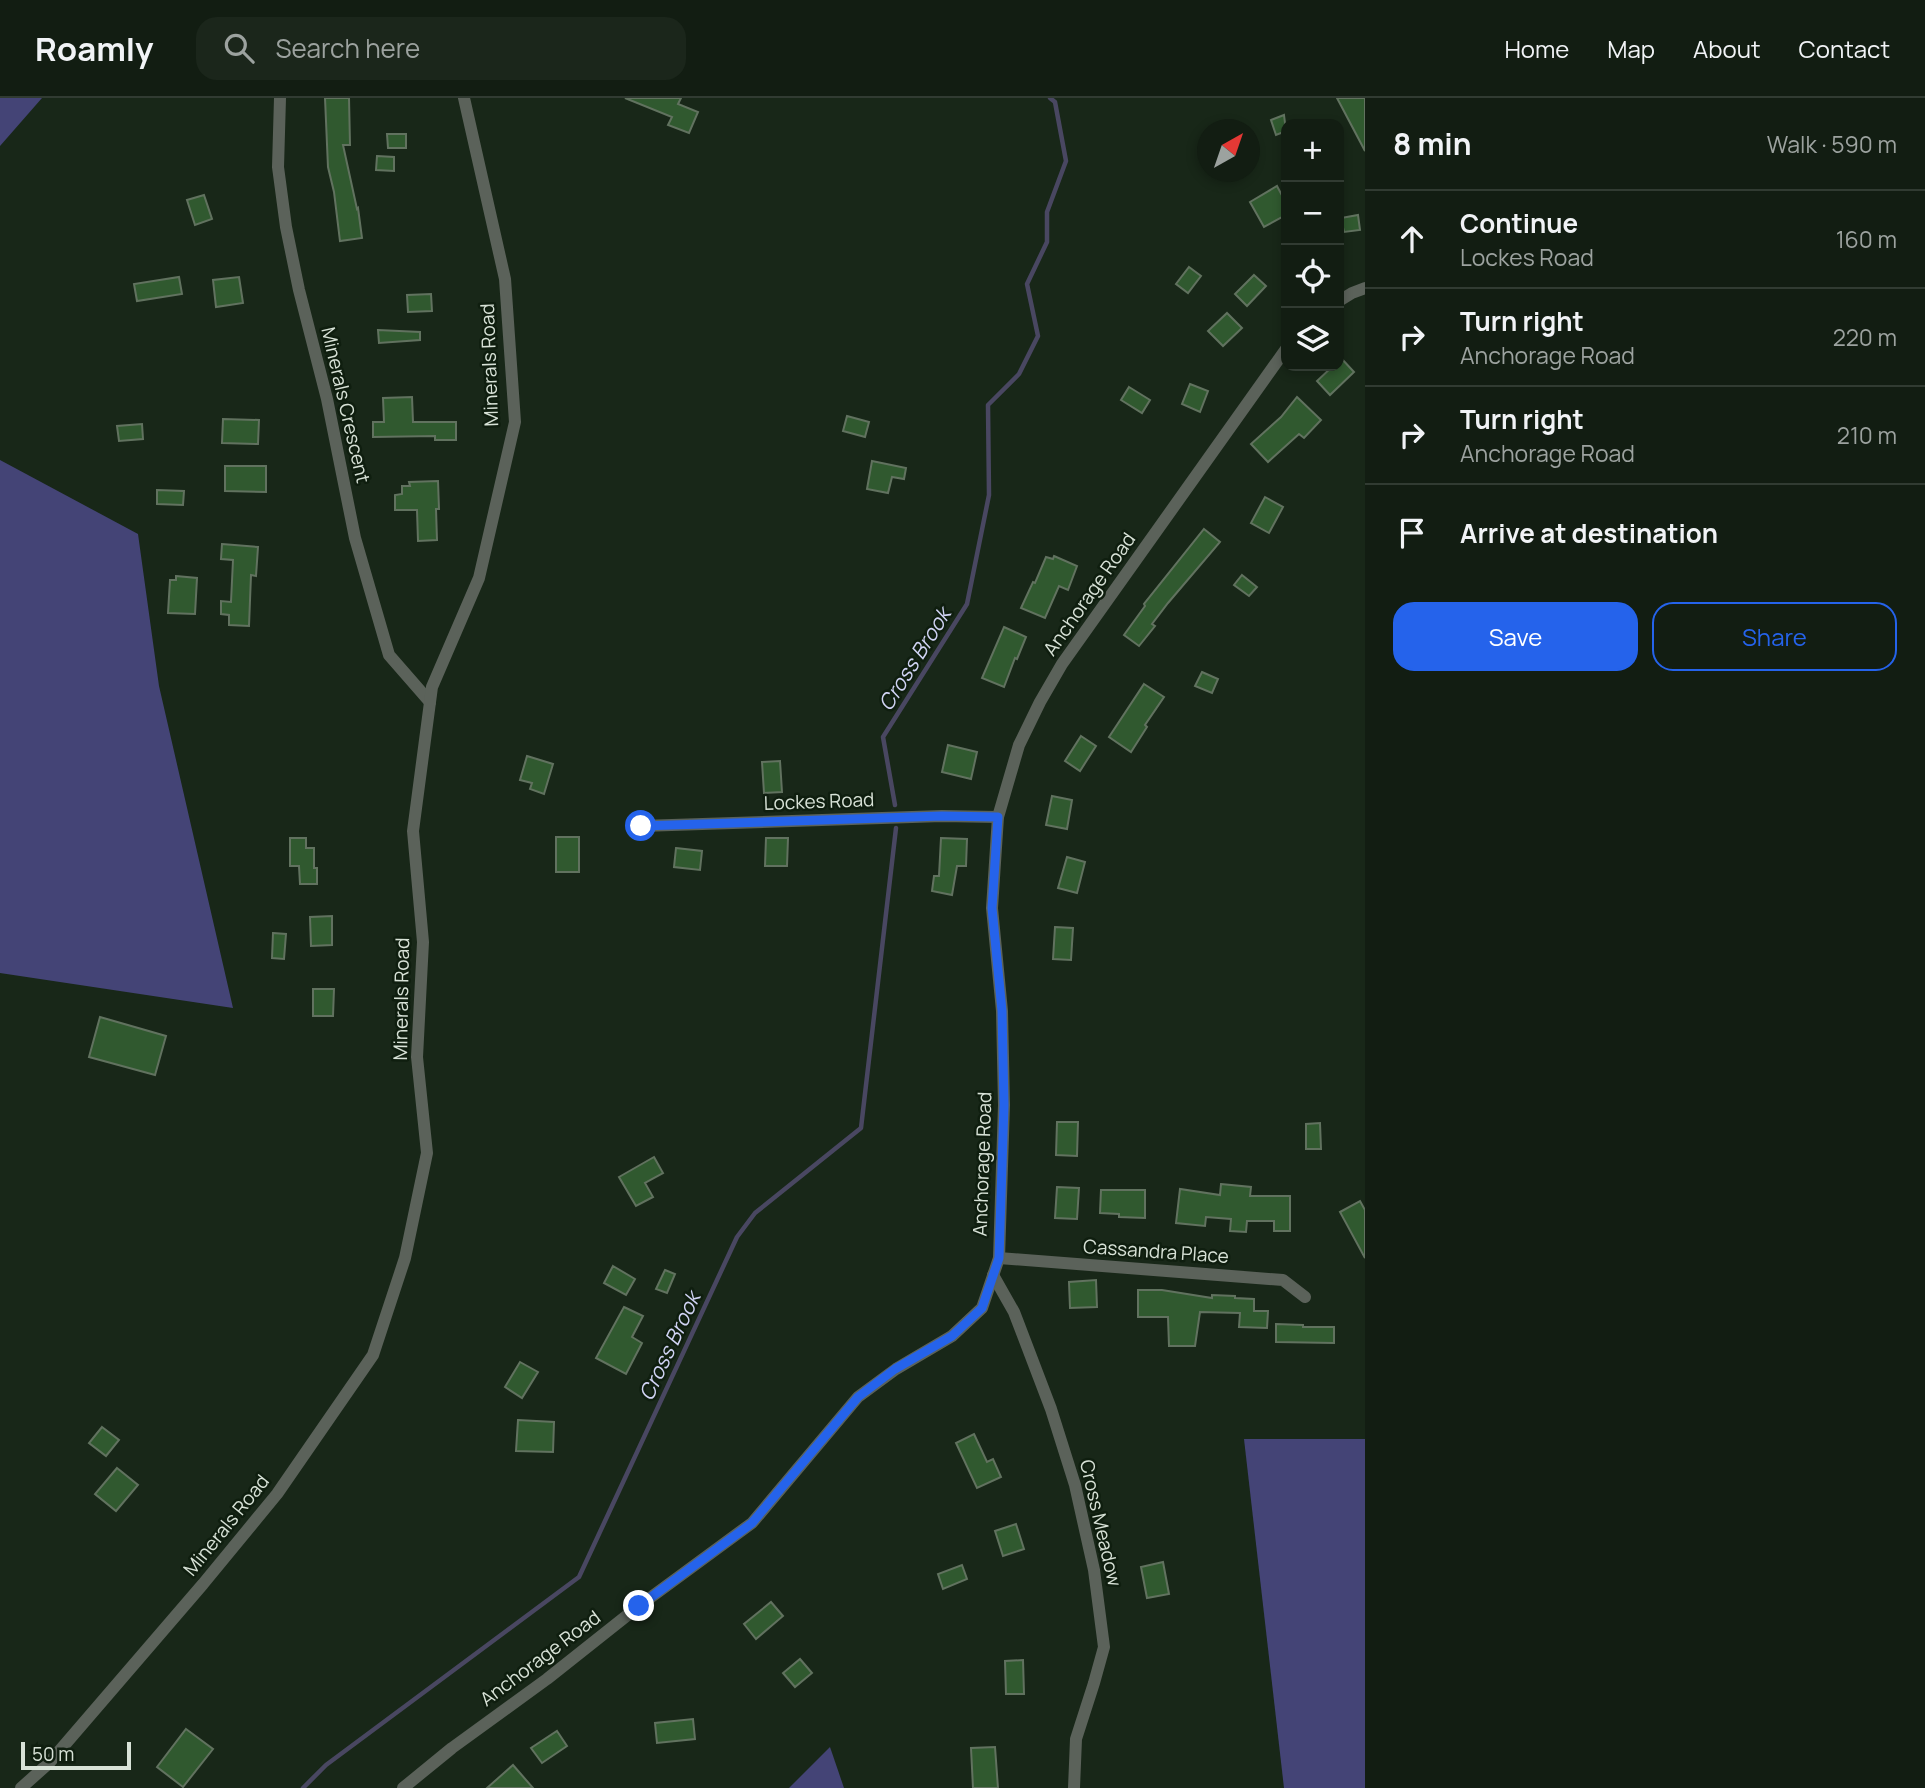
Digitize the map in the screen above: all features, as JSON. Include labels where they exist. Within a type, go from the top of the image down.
[{"type":"street","name":"Minerals Crescent","points":[[280,98],[278,167],[286,226],[299,290],[327,398],[355,538],[389,655],[430,702]]},
{"type":"street","name":"Minerals Road","points":[[21,1788],[49,1763],[277,1494],[373,1355],[405,1258],[427,1153],[417,1057],[423,942],[413,831],[432,687],[479,578],[514,422],[505,279],[464,98]]},
{"type":"street","points":[[1344,298],[1365,288]]},
{"type":"street","name":"Anchorage Road","points":[[403,1788],[639,1606],[752,1523],[858,1397],[895,1369],[952,1336],[982,1308],[999,1258],[1004,1105],[1002,1011],[992,908],[998,817],[1019,745],[1062,664],[1281,355]]},
{"type":"street","name":"Lockes Road","points":[[641,826],[998,817]]},
{"type":"street","name":"Cassandra Place","points":[[999,1258],[1283,1280],[1305,1297]]},
{"type":"street","name":"Cross Meadow","points":[[993,1275],[1014,1312],[1051,1409],[1075,1485],[1094,1570],[1104,1647],[1076,1739],[1074,1788]]},
{"type":"shaded area","points":[[0,98],[42,98],[0,146]]},
{"type":"shaded area","points":[[0,460],[138,534],[159,686],[233,1008],[0,973]]},
{"type":"shaded area","points":[[1244,1439],[1365,1439],[1365,1788],[1284,1788]]},
{"type":"shaded area","points":[[830,1747],[844,1788],[789,1788]]},
{"type":"building","points":[[325,98],[349,98],[350,145],[343,145],[362,238],[340,241],[328,167]]},
{"type":"building","points":[[625,98],[681,98],[678,104],[698,112],[689,133],[668,125],[672,117]]},
{"type":"building","points":[[1337,98],[1365,98],[1365,151]]},
{"type":"building","points":[[1284,115],[1284,119],[1281,119],[1281,133],[1276,135],[1271,120]]},
{"type":"building","points":[[387,134],[406,134],[406,148],[388,148]]},
{"type":"building","points":[[377,156],[394,157],[394,171],[376,170]]},
{"type":"building","points":[[1277,186],[1281,194],[1281,218],[1264,227],[1250,202]]},
{"type":"building","points":[[204,195],[212,219],[195,225],[187,200]]},
{"type":"building","points":[[1358,215],[1360,230],[1344,232],[1344,217]]},
{"type":"building","points":[[1189,267],[1201,276],[1188,293],[1176,284]]},
{"type":"building","points":[[1254,275],[1266,286],[1247,306],[1235,294]]},
{"type":"building","points":[[179,277],[182,294],[137,301],[134,284]]},
{"type":"building","points":[[239,277],[243,303],[216,307],[213,280]]},
{"type":"building","points":[[431,294],[432,311],[408,312],[407,295]]},
{"type":"building","points":[[1227,313],[1242,328],[1223,346],[1208,331]]},
{"type":"building","points":[[378,330],[420,332],[420,340],[379,343]]},
{"type":"building","points":[[1344,361],[1354,372],[1330,395],[1317,381],[1328,371],[1344,371]]},
{"type":"building","points":[[1190,384],[1208,391],[1200,412],[1182,404]]},
{"type":"building","points":[[1129,387],[1150,400],[1142,413],[1121,400]]},
{"type":"building","points":[[412,397],[413,422],[456,422],[456,440],[435,440],[435,436],[373,437],[373,422],[384,422],[383,398]]},
{"type":"building","points":[[1297,397],[1321,420],[1304,438],[1299,434],[1268,462],[1251,444],[1281,417]]},
{"type":"building","points":[[847,416],[869,422],[865,437],[843,431]]},
{"type":"building","points":[[223,419],[259,420],[258,444],[222,443]]},
{"type":"building","points":[[142,424],[143,439],[119,441],[117,426]]},
{"type":"building","points":[[872,461],[906,468],[904,479],[892,477],[888,493],[867,489]]},
{"type":"building","points":[[225,466],[266,466],[266,492],[225,491]]},
{"type":"building","points":[[438,481],[437,540],[418,541],[417,510],[395,510],[395,495],[402,494],[402,486],[410,486],[409,482]]},
{"type":"building","points":[[157,490],[184,491],[183,505],[157,504]]},
{"type":"building","points":[[1265,497],[1283,507],[1269,533],[1251,523]]},
{"type":"building","points":[[1204,529],[1220,542],[1168,603],[1139,646],[1124,635],[1144,604]]},
{"type":"building","points":[[222,544],[258,547],[256,576],[251,575],[249,626],[229,625],[229,615],[221,614],[221,601],[231,602],[233,560],[221,559]]},
{"type":"building","points":[[1054,556],[1077,566],[1068,590],[1059,586],[1045,618],[1021,608],[1046,557],[1053,559]]},
{"type":"building","points":[[1242,575],[1257,587],[1249,596],[1234,585]]},
{"type":"building","points":[[176,576],[197,578],[195,614],[168,613],[170,580],[176,580]]},
{"type":"building","points":[[1004,627],[1026,637],[1004,687],[982,678]]},
{"type":"building","points":[[1202,672],[1218,679],[1212,693],[1195,686]]},
{"type":"building","points":[[1144,684],[1164,697],[1131,752],[1109,737]]},
{"type":"building","points":[[1081,736],[1096,746],[1080,771],[1065,761]]},
{"type":"building","points":[[948,745],[977,752],[971,779],[942,772]]},
{"type":"building","points":[[527,756],[553,764],[544,794],[530,789],[532,783],[520,780]]},
{"type":"building","points":[[780,761],[782,792],[764,793],[762,762]]},
{"type":"building","points":[[1052,796],[1072,800],[1067,829],[1046,825]]},
{"type":"building","points":[[556,837],[579,837],[579,872],[556,872]]},
{"type":"building","points":[[290,838],[306,838],[306,848],[314,848],[317,884],[300,884],[299,866],[290,866]]},
{"type":"building","points":[[766,838],[788,838],[787,866],[765,866]]},
{"type":"building","points":[[941,838],[967,839],[966,866],[957,866],[952,895],[932,891],[934,876],[939,876]]},
{"type":"building","points":[[676,848],[702,851],[700,870],[674,867]]},
{"type":"building","points":[[1067,857],[1085,862],[1077,893],[1058,888]]},
{"type":"building","points":[[332,916],[332,945],[311,946],[310,917]]},
{"type":"building","points":[[1055,927],[1073,928],[1071,960],[1053,959]]},
{"type":"building","points":[[273,933],[286,934],[284,959],[272,958]]},
{"type":"building","points":[[313,989],[334,989],[333,1016],[313,1016]]},
{"type":"building","points":[[100,1017],[166,1036],[155,1075],[89,1057]]},
{"type":"building","points":[[1057,1122],[1078,1122],[1077,1156],[1056,1155]]},
{"type":"building","points":[[1320,1123],[1321,1149],[1306,1149],[1306,1124]]},
{"type":"building","points":[[654,1157],[663,1173],[645,1183],[653,1197],[636,1206],[619,1177]]},
{"type":"building","points":[[1221,1184],[1251,1187],[1250,1196],[1290,1196],[1290,1231],[1274,1231],[1274,1221],[1247,1221],[1246,1232],[1230,1231],[1231,1219],[1206,1217],[1205,1226],[1176,1223],[1180,1189],[1220,1195]]},
{"type":"building","points":[[1057,1187],[1079,1188],[1077,1219],[1055,1218]]},
{"type":"building","points":[[1101,1190],[1145,1190],[1145,1218],[1100,1213]]},
{"type":"building","points":[[1360,1201],[1365,1210],[1365,1258],[1340,1212]]},
{"type":"building","points":[[613,1266],[635,1279],[626,1295],[604,1283]]},
{"type":"building","points":[[665,1270],[675,1274],[667,1293],[656,1289]]},
{"type":"building","points":[[1096,1280],[1097,1307],[1070,1308],[1069,1282]]},
{"type":"building","points":[[1138,1290],[1162,1290],[1212,1298],[1212,1295],[1254,1299],[1254,1311],[1268,1311],[1267,1328],[1239,1327],[1240,1313],[1200,1312],[1195,1346],[1169,1346],[1168,1317],[1138,1317]]},
{"type":"building","points":[[624,1307],[643,1316],[632,1337],[642,1343],[626,1374],[596,1358]]},
{"type":"building","points":[[1276,1324],[1334,1327],[1334,1343],[1276,1342]]},
{"type":"building","points":[[520,1362],[538,1372],[522,1398],[505,1387]]},
{"type":"building","points":[[518,1420],[554,1422],[553,1452],[516,1451]]},
{"type":"building","points":[[102,1427],[119,1440],[106,1456],[89,1443]]},
{"type":"building","points":[[974,1434],[987,1462],[993,1459],[1001,1477],[977,1488],[956,1443]]},
{"type":"building","points":[[117,1468],[138,1485],[116,1511],[95,1494]]},
{"type":"building","points":[[1016,1524],[1024,1549],[1003,1556],[995,1531]]},
{"type":"building","points":[[1163,1562],[1169,1594],[1147,1598],[1141,1567]]},
{"type":"building","points":[[962,1565],[967,1579],[943,1589],[938,1574]]},
{"type":"building","points":[[771,1602],[783,1616],[756,1639],[744,1624]]},
{"type":"building","points":[[800,1659],[812,1673],[795,1687],[783,1673]]},
{"type":"building","points":[[1023,1660],[1024,1694],[1006,1694],[1005,1661]]},
{"type":"building","points":[[693,1719],[695,1739],[657,1743],[655,1723]]},
{"type":"building","points":[[186,1729],[213,1749],[183,1787],[157,1767]]},
{"type":"building","points":[[557,1731],[567,1746],[542,1763],[531,1748]]},
{"type":"building","points":[[995,1747],[998,1788],[973,1788],[971,1748]]},
{"type":"building","points":[[513,1765],[533,1788],[487,1788]]},
{"type":"waterway","name":"Cross Brook","points":[[895,805],[883,737],[967,604],[989,495],[988,405],[1019,374],[1038,336],[1027,284],[1047,242],[1047,212],[1066,161],[1055,102],[1050,98]]},
{"type":"waterway","name":"Cross Brook","points":[[303,1788],[326,1765],[579,1577],[737,1237],[755,1213],[861,1128],[896,828]]},
{"type":"route","points":[[639,1606],[752,1523],[858,1397],[895,1369],[952,1336],[982,1308],[999,1258],[1004,1105],[1002,1011],[992,908],[998,817],[942,816],[641,826]]}]
